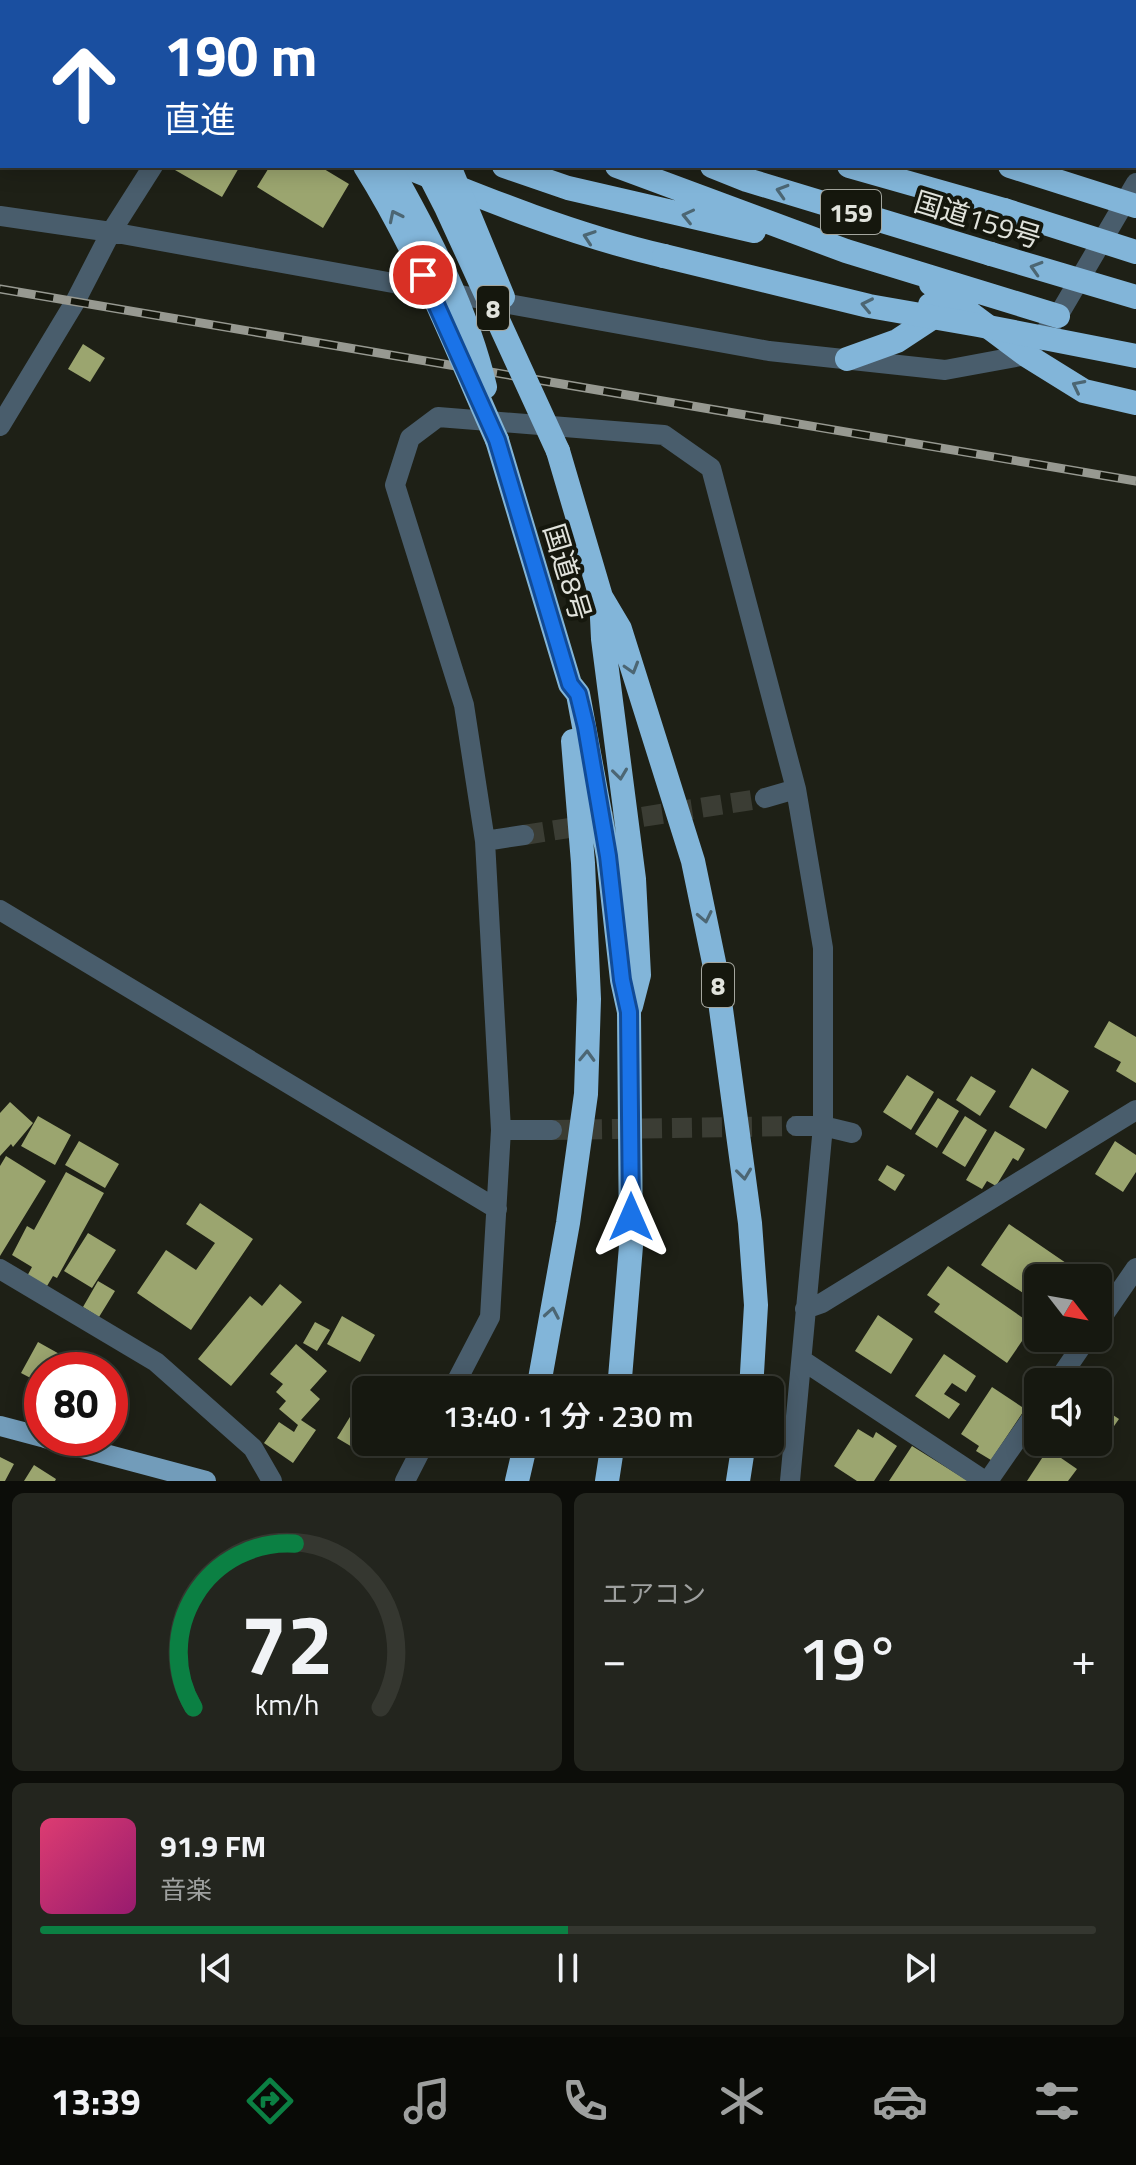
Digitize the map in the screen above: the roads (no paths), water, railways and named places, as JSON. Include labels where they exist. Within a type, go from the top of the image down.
[{"type":"highway","points":[[366,168],[389,204],[410,247],[497,440]]},
{"type":"highway","name":"国道8号","points":[[390,168],[420,221],[476,345],[497,440],[570,684],[578,694],[586,727],[608,856],[622,980],[629,1012],[631,1246],[621,1376]]},
{"type":"highway","points":[[409,168],[502,206],[601,241],[869,306],[1136,356]]},
{"type":"highway","name":"国道8号","points":[[426,168],[558,451],[601,597],[603,639],[634,879],[639,975],[629,1012]]},
{"type":"highway","points":[[450,168],[491,265],[558,451]]},
{"type":"highway","points":[[510,168],[568,188],[846,251]]},
{"type":"highway","points":[[622,168],[846,251],[1058,316]]},
{"type":"highway","name":"国道159号","points":[[717,168],[747,180],[1136,297]]},
{"type":"highway","name":"国道159号","points":[[856,168],[1136,252]]},
{"type":"highway","points":[[1018,168],[1132,197]]},
{"type":"highway","points":[[847,359],[897,341],[935,316],[917,273]]},
{"type":"highway","points":[[917,273],[1026,355],[1084,391],[1136,403]]},
{"type":"highway","name":"8","points":[[601,597],[620,629],[693,861],[716,972],[750,1223],[756,1305],[752,1376]]},
{"type":"highway","name":"8","points":[[541,1376],[568,1223],[586,1094],[589,999],[576,759],[566,699],[570,684]]},
{"type":"highway","points":[[517,1481],[523,1456]]},
{"type":"highway","points":[[607,1481],[611,1456]]},
{"type":"highway","points":[[738,1481],[742,1456]]},
{"type":"main road","points":[[0,1426],[24,1433]]},
{"type":"main road","points":[[111,1456],[206,1481]]},
{"type":"street","points":[[0,426],[75,302],[111,232],[152,168]]},
{"type":"street","points":[[0,216],[111,232],[769,351],[945,370],[1026,355],[1058,316],[1132,197]]},
{"type":"street","points":[[459,1376],[490,1317],[501,1130],[485,841],[464,705],[395,485],[410,438],[438,417],[664,435],[711,468],[796,789],[823,948],[823,1126],[790,1481]]},
{"type":"street","points":[[765,798],[796,789]]},
{"type":"street","points":[[485,841],[524,835]]},
{"type":"street","points":[[0,910],[497,1209]]},
{"type":"street","points":[[805,1309],[822,1303],[1135,1113]]},
{"type":"street","points":[[796,1126],[823,1126],[852,1133]]},
{"type":"street","points":[[501,1130],[552,1130]]},
{"type":"street","points":[[1112,1303],[1136,1268]]},
{"type":"street","points":[[0,1269],[156,1362],[253,1448],[272,1481]]},
{"type":"street","points":[[802,1360],[986,1481],[1024,1428]]},
{"type":"street","points":[[405,1481],[418,1456]]},
{"type":"tunnel","points":[[524,835],[765,798]]},
{"type":"tunnel","points":[[552,1130],[796,1126]]},
{"type":"railway","points":[[0,289],[1136,481]]}]
